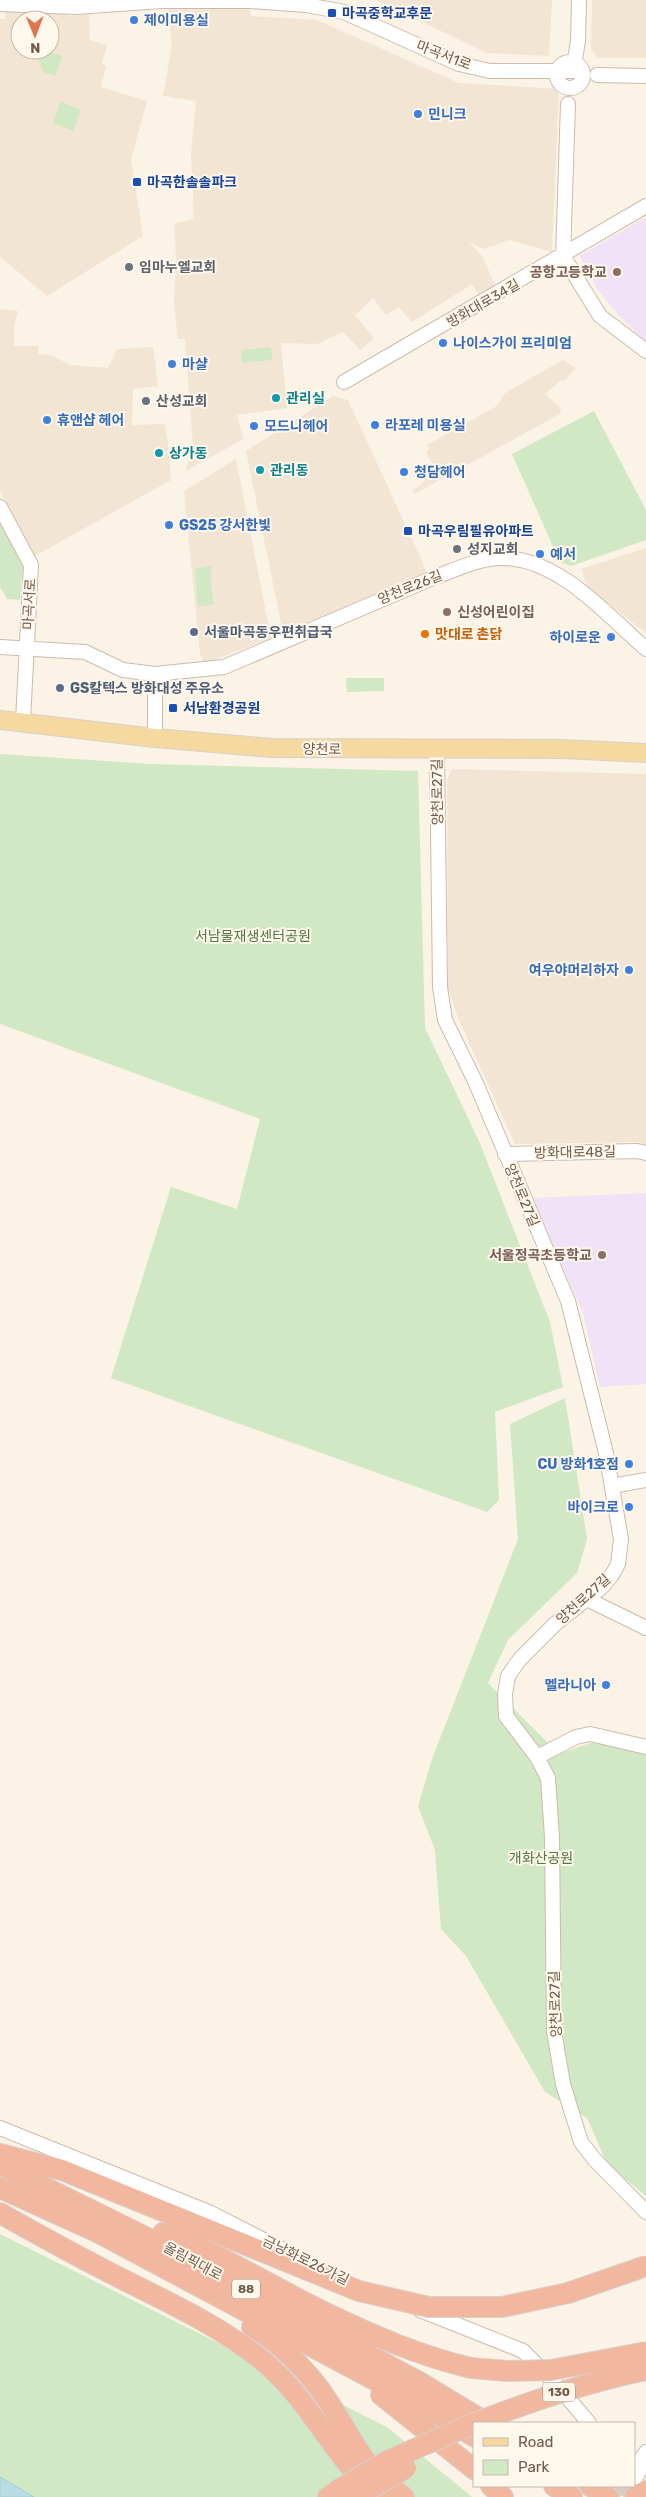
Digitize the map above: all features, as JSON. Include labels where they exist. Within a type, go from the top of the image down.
[{"type":"highway","points":[[0,2154],[62,2170],[359,2291],[429,2307],[502,2307],[568,2293],[646,2266]]},
{"type":"highway","name":"올림픽대로","points":[[0,2166],[79,2203],[194,2261],[421,2383],[485,2422]]},
{"type":"highway","name":"올림픽대로","points":[[0,2188],[99,2233],[429,2410],[473,2436]]},
{"type":"highway","points":[[79,2203],[195,2244],[326,2313],[404,2349],[472,2368],[508,2371],[551,2370],[646,2352]]},
{"type":"highway","points":[[0,2213],[63,2249],[228,2333],[258,2357],[290,2389],[359,2480],[379,2497]]},
{"type":"highway","points":[[99,2233],[191,2294],[266,2335],[316,2383],[355,2448],[375,2473],[404,2497]]},
{"type":"highway","points":[[292,2336],[393,2403],[473,2468]]},
{"type":"highway","name":"130","points":[[478,2422],[526,2403],[573,2388],[646,2370]]},
{"type":"highway","name":"130","points":[[512,2422],[578,2399],[646,2383]]},
{"type":"highway","name":"130","points":[[328,2497],[387,2462],[473,2424]]},
{"type":"highway","points":[[356,2497],[395,2473],[473,2438]]},
{"type":"highway","points":[[492,2487],[503,2497]]},
{"type":"highway","points":[[556,2487],[572,2497]]},
{"type":"highway","points":[[592,2487],[608,2497]]},
{"type":"main road","name":"양천로","points":[[0,720],[155,738],[272,748],[562,749],[646,753]]},
{"type":"street","name":"마곡서1로","points":[[0,4],[76,7],[162,1],[250,1],[306,5],[344,12],[459,64],[490,71],[578,72],[578,0]]},
{"type":"street","points":[[597,75],[646,76]]},
{"type":"street","points":[[568,104],[563,256],[600,316],[646,351]]},
{"type":"street","name":"방화대로34길","points":[[344,382],[646,206]]},
{"type":"street","name":"마곡서로","points":[[0,507],[31,565],[23,722]]},
{"type":"street","name":"양천로26길","points":[[155,674],[224,667],[435,577],[471,564],[501,558],[530,562],[564,576],[646,649]]},
{"type":"street","name":"마곡서로","points":[[0,647],[85,652],[122,670],[155,674]]},
{"type":"street","points":[[155,674],[155,738]]},
{"type":"street","name":"양천로27길","points":[[437,750],[440,988],[445,1020],[475,1081],[568,1301],[606,1454],[621,1539],[618,1564],[602,1587],[555,1624],[520,1659],[508,1676],[504,1694],[506,1716],[537,1757],[548,1778],[551,1804],[554,2031],[563,2084],[581,2142],[594,2159],[646,2212]]},
{"type":"street","name":"방화대로48길","points":[[505,1154],[636,1151],[646,1153]]},
{"type":"street","points":[[612,1486],[646,1480]]},
{"type":"street","points":[[587,1599],[646,1628]]},
{"type":"street","points":[[537,1757],[576,1737],[590,1734],[646,1746]]},
{"type":"street","name":"금낭화로26가길","points":[[0,2128],[211,2213],[341,2279],[523,2351],[588,2422]]},
{"type":"street","points":[[639,2488],[641,2456]]},
{"type":"shaded area","points":[[6,0],[61,9],[68,16],[89,14],[90,40],[107,45],[102,64],[106,66],[101,87],[147,101],[131,160],[143,236],[47,296],[0,257],[0,19],[5,19]]},
{"type":"shaded area","points":[[376,0],[552,0],[549,56],[487,53]]},
{"type":"shaded area","points":[[592,0],[646,0],[646,58],[597,58],[591,48]]},
{"type":"shaded area","points":[[177,8],[250,8],[251,16],[317,20],[459,83],[559,89],[552,252],[509,240],[484,249],[469,242],[482,256],[497,289],[481,299],[472,284],[412,322],[399,307],[386,315],[373,298],[355,315],[374,338],[360,350],[343,332],[317,344],[281,343],[287,408],[237,415],[243,439],[186,471],[193,445],[185,339],[178,339],[174,302],[176,256],[174,224],[194,219],[191,156],[196,101],[163,96],[172,44],[168,10]]},
{"type":"shaded area","name":"공항고등학교","points":[[646,217],[646,342],[615,311],[596,287],[580,256]]},
{"type":"shaded area","points":[[0,309],[18,311],[14,327],[14,346],[38,346],[38,354],[51,355],[71,365],[108,368],[117,349],[153,347],[158,386],[133,389],[132,425],[165,424],[168,442],[171,480],[35,556],[0,491]]},
{"type":"shaded area","points":[[563,360],[576,368],[564,381],[562,379],[545,394],[561,408],[560,414],[414,494],[412,491],[424,482],[432,463],[426,452],[429,450],[427,445],[497,406],[505,393]]},
{"type":"shaded area","points":[[333,396],[348,400],[427,572],[283,633],[246,451]]},
{"type":"shaded area","points":[[236,459],[271,638],[204,664],[200,654],[184,491]]},
{"type":"shaded area","points":[[646,548],[646,633],[587,587],[581,569]]},
{"type":"shaded area","points":[[452,769],[646,774],[646,1144],[634,1142],[515,1144],[458,1018],[448,988],[447,780]]},
{"type":"shaded area","name":"서울정곡초등학교","points":[[646,1193],[646,1384],[600,1387],[583,1313],[533,1198]]},
{"type":"green space","points":[[60,55],[62,56],[56,76],[43,72],[39,60],[60,60]]},
{"type":"green space","points":[[60,102],[81,110],[73,131],[53,123]]},
{"type":"green space","points":[[271,347],[272,360],[242,363],[241,350]]},
{"type":"green space","points":[[594,411],[646,510],[646,540],[571,566],[560,562],[512,454]]},
{"type":"green space","points":[[0,522],[23,564],[20,600],[7,599],[0,587]]},
{"type":"green space","points":[[211,566],[211,586],[214,604],[198,607],[195,569]]},
{"type":"green space","points":[[346,678],[384,678],[384,691],[347,692]]},
{"type":"green space","name":"서남물재생센터공원","points":[[0,754],[150,764],[418,771],[425,1028],[479,1141],[550,1322],[563,1387],[495,1412],[499,1500],[487,1512],[111,1378],[171,1187],[237,1209],[260,1119],[0,1024]]},
{"type":"green space","name":"개화산공원","points":[[565,1398],[587,1539],[577,1573],[508,1640],[488,1683],[559,1754],[590,1743],[646,1750],[646,2196],[607,2164],[587,2118],[545,2092],[466,1956],[441,1929],[435,1850],[418,1806],[432,1759],[518,1539],[510,1424]]},
{"type":"green space","points":[[0,2234],[387,2427],[472,2497],[34,2497],[0,2477]]},
{"type":"water","points":[[0,2477],[34,2497],[0,2497]]},
{"type":"tunnel","points":[[612,2497],[617,2487]]},
{"type":"tunnel","points":[[624,2497],[630,2487]]},
{"type":"place","name":"마곡중학교후문","points":[[332,13]]},
{"type":"place","name":"제이미용실","points":[[134,20]]},
{"type":"place","name":"민니크","points":[[418,114]]},
{"type":"place","name":"마곡한솔솔파크","points":[[137,182]]},
{"type":"place","name":"임마누엘교회","points":[[129,267]]},
{"type":"place","name":"공항고등학교","points":[[617,272]]},
{"type":"place","name":"나이스가이 프리미엄","points":[[443,343]]},
{"type":"place","name":"마샬","points":[[172,364]]},
{"type":"place","name":"관리실","points":[[276,398]]},
{"type":"place","name":"산성교회","points":[[146,401]]},
{"type":"place","name":"휴앤샵 헤어","points":[[47,420]]},
{"type":"place","name":"라포레 미용실","points":[[375,425]]},
{"type":"place","name":"모드니헤어","points":[[254,426]]},
{"type":"place","name":"상가동","points":[[159,453]]},
{"type":"place","name":"관리동","points":[[260,470]]},
{"type":"place","name":"청담헤어","points":[[404,472]]},
{"type":"place","name":"GS25 강서한빛","points":[[169,525]]},
{"type":"place","name":"마곡우림필유아파트","points":[[408,531]]},
{"type":"place","name":"성지교회","points":[[457,549]]},
{"type":"place","name":"예서","points":[[540,554]]},
{"type":"place","name":"신성어린이집","points":[[447,612]]},
{"type":"place","name":"서울마곡동우편취급국","points":[[194,632]]},
{"type":"place","name":"맛대로 촌닭","points":[[425,634]]},
{"type":"place","name":"하이로운","points":[[611,637]]},
{"type":"place","name":"GS칼텍스 방화대성 주유소","points":[[60,688]]},
{"type":"place","name":"서남환경공원","points":[[173,708]]},
{"type":"place","name":"여우야머리하자","points":[[629,970]]},
{"type":"place","name":"서울정곡초등학교","points":[[602,1255]]},
{"type":"place","name":"CU 방화1호점","points":[[629,1464]]},
{"type":"place","name":"바이크로","points":[[629,1507]]},
{"type":"place","name":"멜라니아","points":[[606,1685]]}]
